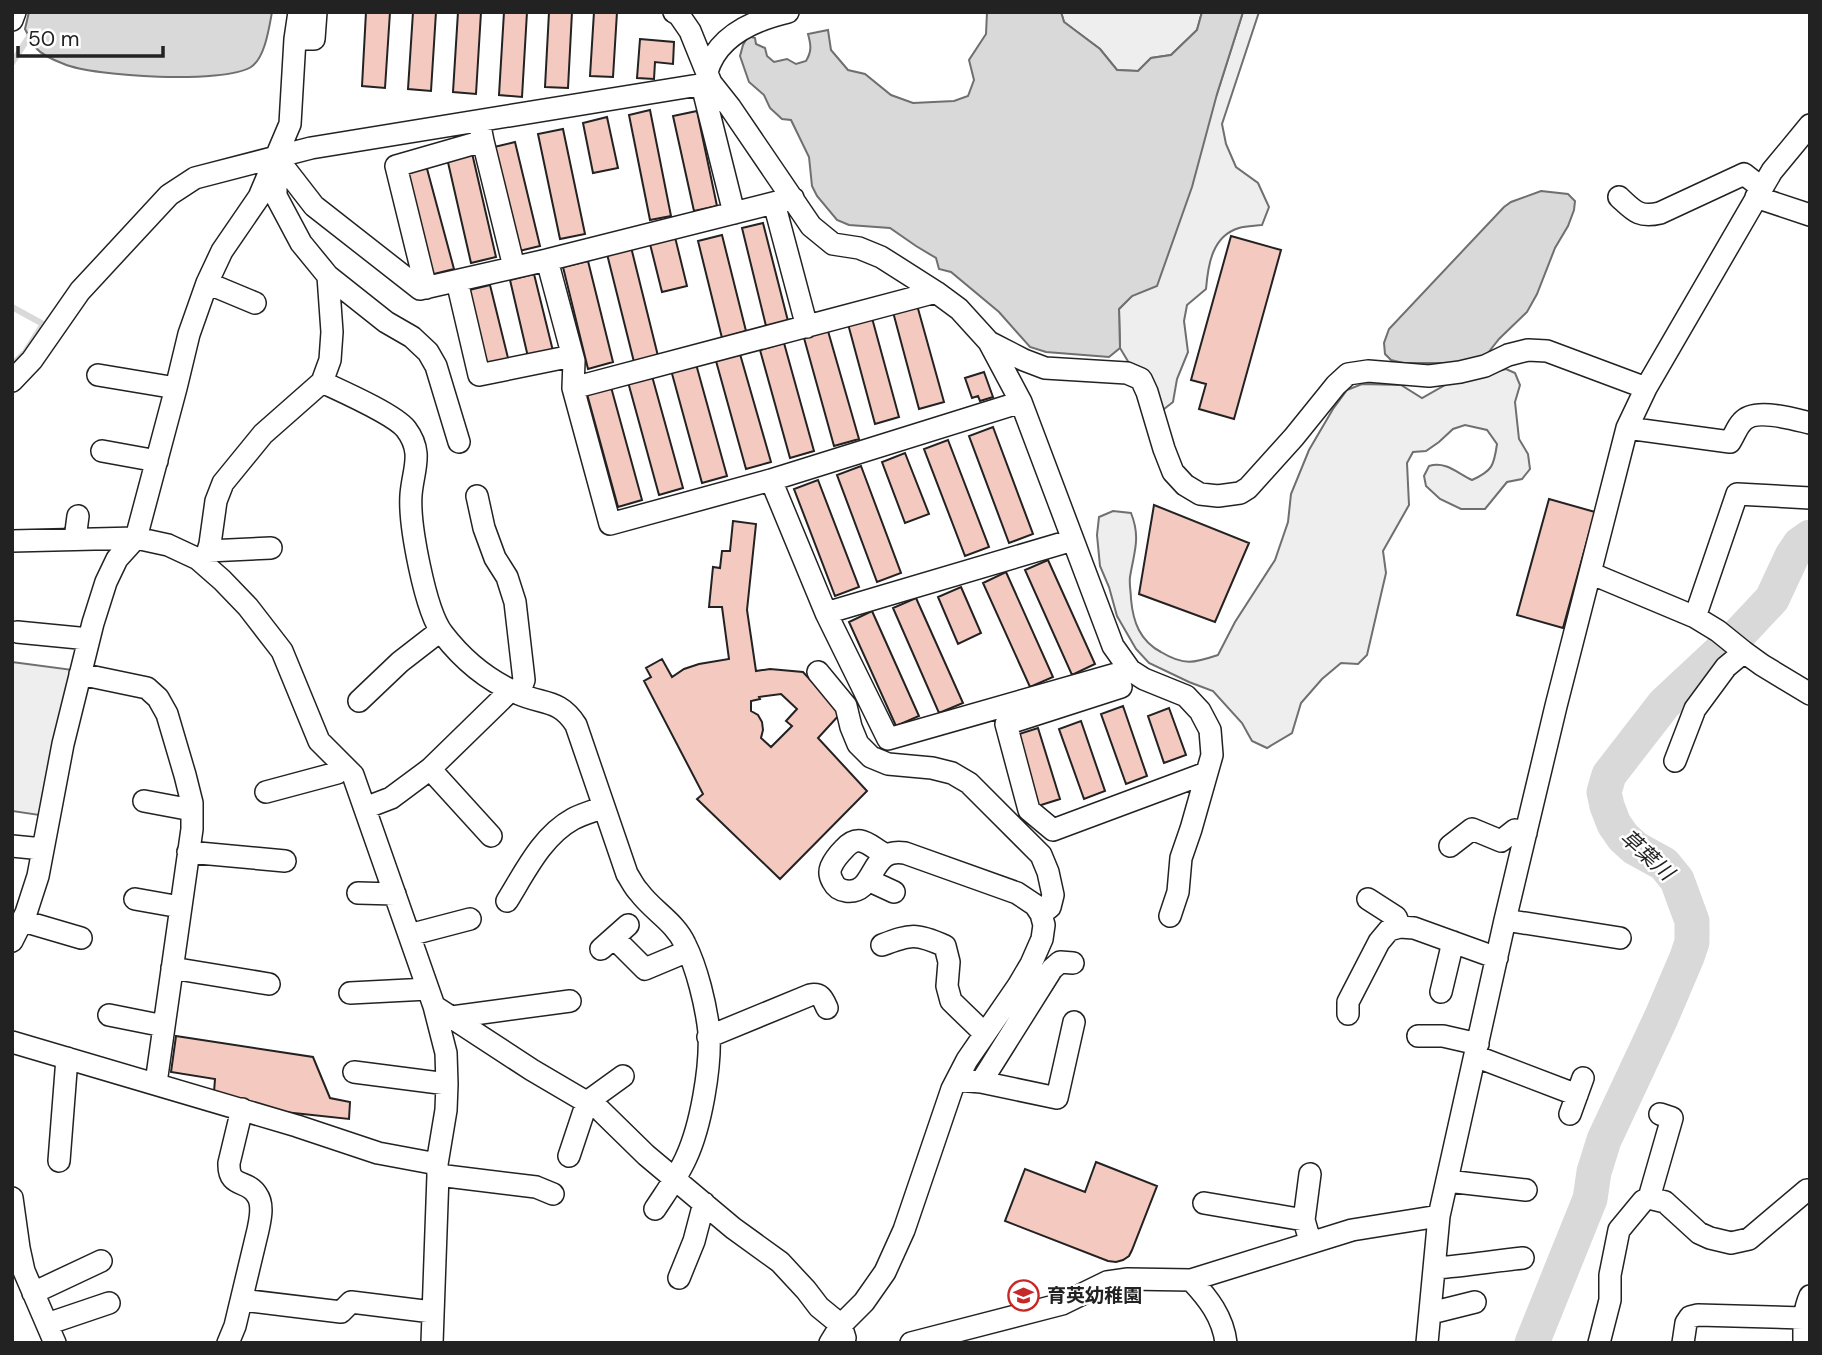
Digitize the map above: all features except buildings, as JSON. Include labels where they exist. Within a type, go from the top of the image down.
[{"type":"street","points":[[12,20],[15,12]]},
{"type":"street","points":[[12,941],[23,921],[38,876],[63,744],[89,639],[106,582],[117,559],[136,538],[189,334],[207,283],[222,251],[259,197],[290,124],[299,12]]},
{"type":"street","points":[[295,39],[314,39],[316,12]]},
{"type":"street","points":[[674,12],[690,31],[706,80],[733,213]]},
{"type":"street","points":[[706,80],[710,59],[726,40],[741,28],[776,13]]},
{"type":"street","points":[[12,381],[32,360],[80,291],[169,195],[195,178],[311,148],[481,131],[706,80]]},
{"type":"street","points":[[706,80],[730,107],[783,201],[807,327]]},
{"type":"street","points":[[1427,1343],[1439,1216],[1525,832],[1627,428],[1646,388],[1759,192],[1772,171],[1810,125]]},
{"type":"street","points":[[481,131],[514,267]]},
{"type":"street","points":[[426,288],[396,166],[481,131]]},
{"type":"street","points":[[275,157],[276,196],[302,243],[328,276],[376,315],[412,337],[428,352],[436,366],[459,442]]},
{"type":"street","points":[[275,157],[314,206],[420,289],[783,201]]},
{"type":"street","points":[[1619,197],[1635,212],[1649,215],[1660,213],[1744,174],[1759,192],[1810,215]]},
{"type":"street","points":[[783,201],[834,244],[859,248],[881,257],[936,292],[959,309],[989,342],[1021,402],[1126,678]]},
{"type":"street","points":[[547,260],[574,361],[573,388],[610,524],[771,480],[1021,402]]},
{"type":"street","points":[[206,558],[216,501],[223,483],[263,434],[322,382],[330,360],[332,332],[328,276]]},
{"type":"street","points":[[457,281],[479,376],[572,356]]},
{"type":"street","points":[[207,283],[255,303]]},
{"type":"street","points":[[573,388],[936,292]]},
{"type":"street","points":[[989,342],[1045,368],[1127,373],[1141,379],[1173,472],[1185,485],[1200,494],[1218,496],[1240,493],[1248,488],[1348,374],[1368,371],[1429,376],[1460,372],[1528,350],[1547,351],[1646,388]]},
{"type":"street","points":[[99,375],[176,388]]},
{"type":"street","points":[[322,382],[391,417],[405,427],[417,456],[411,494],[411,518],[427,603],[440,631],[465,659],[490,679],[515,692],[555,705],[568,713],[576,725],[627,874],[639,893],[666,917],[685,943],[703,1001],[708,1037],[707,1065],[696,1132],[675,1178],[655,1209]]},
{"type":"street","points":[[1627,428],[1730,442],[1741,422],[1749,416],[1785,417],[1810,423]]},
{"type":"street","points":[[102,451],[157,461]]},
{"type":"street","points":[[771,480],[826,613],[888,739],[1126,678],[1144,680],[1186,696],[1200,711],[1210,730],[1212,755],[1181,858],[1178,892],[1170,916]]},
{"type":"street","points":[[1695,617],[1737,494],[1810,498]]},
{"type":"street","points":[[365,808],[391,799],[430,769],[515,692],[524,680],[515,602],[507,577],[495,558],[484,528],[477,496]]},
{"type":"street","points":[[75,539],[78,516]]},
{"type":"street","points":[[12,541],[136,538],[168,545],[198,559],[271,548]]},
{"type":"street","points":[[826,613],[1073,540]]},
{"type":"street","points":[[206,558],[282,651],[319,741],[353,775],[409,935],[438,1004],[446,1053],[447,1084],[437,1170],[432,1343]]},
{"type":"street","points":[[1590,573],[1695,617],[1810,694]]},
{"type":"street","points":[[359,701],[400,662],[440,631]]},
{"type":"street","points":[[17,632],[89,639]]},
{"type":"street","points":[[1675,761],[1695,709],[1741,650]]},
{"type":"street","points":[[818,672],[846,706],[858,744],[871,757],[888,764],[932,768],[969,783],[1041,855],[1053,895],[1050,906],[1041,914]]},
{"type":"street","points":[[80,674],[147,688],[158,698],[167,714],[192,803],[192,829],[156,1083]]},
{"type":"street","points":[[1126,678],[1006,724],[1029,810],[1053,830],[1206,773]]},
{"type":"street","points":[[266,792],[337,773],[344,766]]},
{"type":"street","points":[[430,769],[491,836]]},
{"type":"street","points":[[144,802],[192,810]]},
{"type":"street","points":[[507,901],[541,847],[562,826],[574,818],[604,807]]},
{"type":"street","points":[[1450,846],[1472,829],[1501,841],[1515,831],[1525,832]]},
{"type":"street","points":[[438,1004],[532,1070],[600,1110],[646,1155],[733,1228],[779,1262],[806,1290],[839,1337],[885,1272],[904,1230],[952,1089],[967,1060],[1031,964],[1042,939],[1044,925],[1041,914],[1027,899],[1005,888],[905,853],[886,855],[863,887],[853,891],[841,890],[835,886],[830,871],[850,842],[868,842],[886,855]]},
{"type":"street","points":[[12,846],[43,849]]},
{"type":"street","points":[[188,852],[285,861]]},
{"type":"street","points":[[868,880],[894,892]]},
{"type":"street","points":[[358,893],[395,894]]},
{"type":"street","points":[[135,899],[180,907]]},
{"type":"street","points":[[1368,899],[1396,917],[1400,927]]},
{"type":"street","points":[[409,935],[470,919]]},
{"type":"street","points":[[1505,920],[1620,938]]},
{"type":"street","points":[[23,921],[81,938]]},
{"type":"street","points":[[1348,1014],[1348,1002],[1379,942],[1389,930],[1400,927],[1414,928],[1497,958]]},
{"type":"street","points":[[882,944],[907,936],[925,937],[945,946],[949,962],[947,986],[951,1001],[985,1034]]},
{"type":"street","points":[[614,938],[645,969],[688,951]]},
{"type":"street","points":[[1441,992],[1453,942]]},
{"type":"street","points":[[981,1082],[1052,969],[1060,962],[1073,963]]},
{"type":"street","points":[[172,968],[269,984]]},
{"type":"street","points":[[351,993],[438,1004],[570,1001]]},
{"type":"street","points":[[708,1037],[810,995],[817,994],[822,997],[827,1008]]},
{"type":"street","points":[[109,1015],[164,1026]]},
{"type":"street","points":[[957,1080],[981,1082],[1057,1098],[1074,1022]]},
{"type":"street","points":[[1418,1036],[1443,1035],[1577,1096]]},
{"type":"street","points":[[12,1042],[156,1083],[437,1170],[536,1187],[553,1194]]},
{"type":"street","points":[[59,1161],[66,1058]]},
{"type":"street","points":[[354,1072],[447,1084]]},
{"type":"street","points":[[569,1156],[587,1102],[623,1076]]},
{"type":"street","points":[[228,1343],[242,1300],[258,1230],[260,1204],[257,1195],[231,1177],[228,1171],[242,1109]]},
{"type":"street","points":[[1649,1198],[1672,1118],[1660,1114]]},
{"type":"street","points":[[1310,1174],[1304,1220],[1311,1244]]},
{"type":"street","points":[[1447,1181],[1526,1190]]},
{"type":"street","points":[[1600,1343],[1610,1300],[1610,1275],[1619,1230],[1643,1201],[1649,1198],[1665,1202],[1699,1233],[1731,1242],[1749,1238],[1810,1190]]},
{"type":"street","points":[[679,1278],[694,1241],[704,1203]]},
{"type":"street","points":[[1204,1203],[1304,1220]]},
{"type":"street","points":[[13,1208],[19,1248],[18,1273],[33,1293],[51,1334],[109,1303]]},
{"type":"street","points":[[911,1343],[1062,1304],[1107,1282],[1128,1279],[1191,1280],[1352,1230],[1439,1216]]},
{"type":"street","points":[[1435,1268],[1523,1258]]},
{"type":"street","points":[[33,1293],[102,1261]]},
{"type":"street","points":[[1191,1280],[1208,1297],[1219,1317],[1226,1343]]},
{"type":"street","points":[[1804,1343],[1803,1318],[1810,1296]]},
{"type":"street","points":[[242,1300],[341,1312],[351,1301],[432,1312]]},
{"type":"street","points":[[1431,1312],[1475,1302]]},
{"type":"street","points":[[1683,1343],[1686,1324],[1690,1317],[1698,1315],[1803,1318]]},
{"type":"shaded area","points":[[29,12],[272,12],[263,50],[251,67],[215,76],[159,77],[80,69],[49,57],[36,48],[25,29]]},
{"type":"shaded area","points":[[987,12],[1061,12],[1064,22],[1100,49],[1117,70],[1138,71],[1151,58],[1171,55],[1197,30],[1202,12],[1243,12],[1192,187],[1157,286],[1132,296],[1119,309],[1120,348],[1109,357],[1046,352],[1030,347],[999,312],[951,272],[939,269],[936,258],[890,228],[849,225],[837,220],[812,186],[809,157],[791,120],[782,119],[770,108],[764,95],[749,82],[740,56],[748,36],[755,38],[756,44],[765,48],[767,56],[774,62],[787,59],[796,64],[806,61],[809,54],[808,34],[828,30],[831,50],[848,70],[865,74],[891,95],[913,103],[954,101],[968,96],[974,80],[969,60],[986,34]]},
{"type":"shaded area","points":[[1061,12],[1202,12],[1197,30],[1171,55],[1151,58],[1138,71],[1117,70],[1100,49],[1064,22]]},
{"type":"shaded area","points":[[1243,12],[1259,12],[1222,124],[1226,144],[1236,167],[1258,183],[1269,207],[1262,225],[1242,227],[1230,232],[1217,244],[1210,261],[1206,289],[1187,305],[1184,321],[1188,352],[1177,379],[1173,402],[1159,413],[1120,348],[1119,309],[1132,296],[1217,94]]},
{"type":"shaded area","points":[[1541,191],[1568,194],[1575,201],[1574,210],[1527,312],[1484,358],[1469,363],[1403,363],[1391,360],[1385,354],[1384,343],[1389,329],[1504,207]]},
{"type":"shaded area","points":[[1506,369],[1515,373],[1520,385],[1515,402],[1519,439],[1528,454],[1530,469],[1522,479],[1507,482],[1485,509],[1461,509],[1440,499],[1426,486],[1424,476],[1429,466],[1435,465],[1446,466],[1472,480],[1484,474],[1493,463],[1497,444],[1487,430],[1465,425],[1453,429],[1426,451],[1413,452],[1407,463],[1409,505],[1383,551],[1386,573],[1367,655],[1358,664],[1341,663],[1322,679],[1301,703],[1292,733],[1267,748],[1252,741],[1242,723],[1213,691],[1149,663],[1136,649],[1117,616],[1100,566],[1097,535],[1099,517],[1113,511],[1131,513],[1136,538],[1130,580],[1132,607],[1139,630],[1148,642],[1176,660],[1195,661],[1218,655],[1235,622],[1275,560],[1288,522],[1291,494],[1309,450],[1347,390],[1362,384],[1401,385],[1422,398],[1447,384]]},
{"type":"shaded area","points":[[12,662],[73,670],[39,815],[12,811]]},
{"type":"waterway","points":[[12,63],[32,32]]},
{"type":"waterway","points":[[12,307],[43,324],[25,352],[12,365]]},
{"type":"waterway","name":"草葉川","points":[[1532,1343],[1590,1199],[1594,1172],[1604,1140],[1661,1018],[1692,942],[1692,921],[1677,880],[1664,864],[1635,848],[1614,824],[1604,792],[1609,775],[1664,704],[1772,599],[1792,556],[1800,544],[1810,537]]},
{"type":"place","name":"育英幼稚園","points":[[1024,1295]]}]
